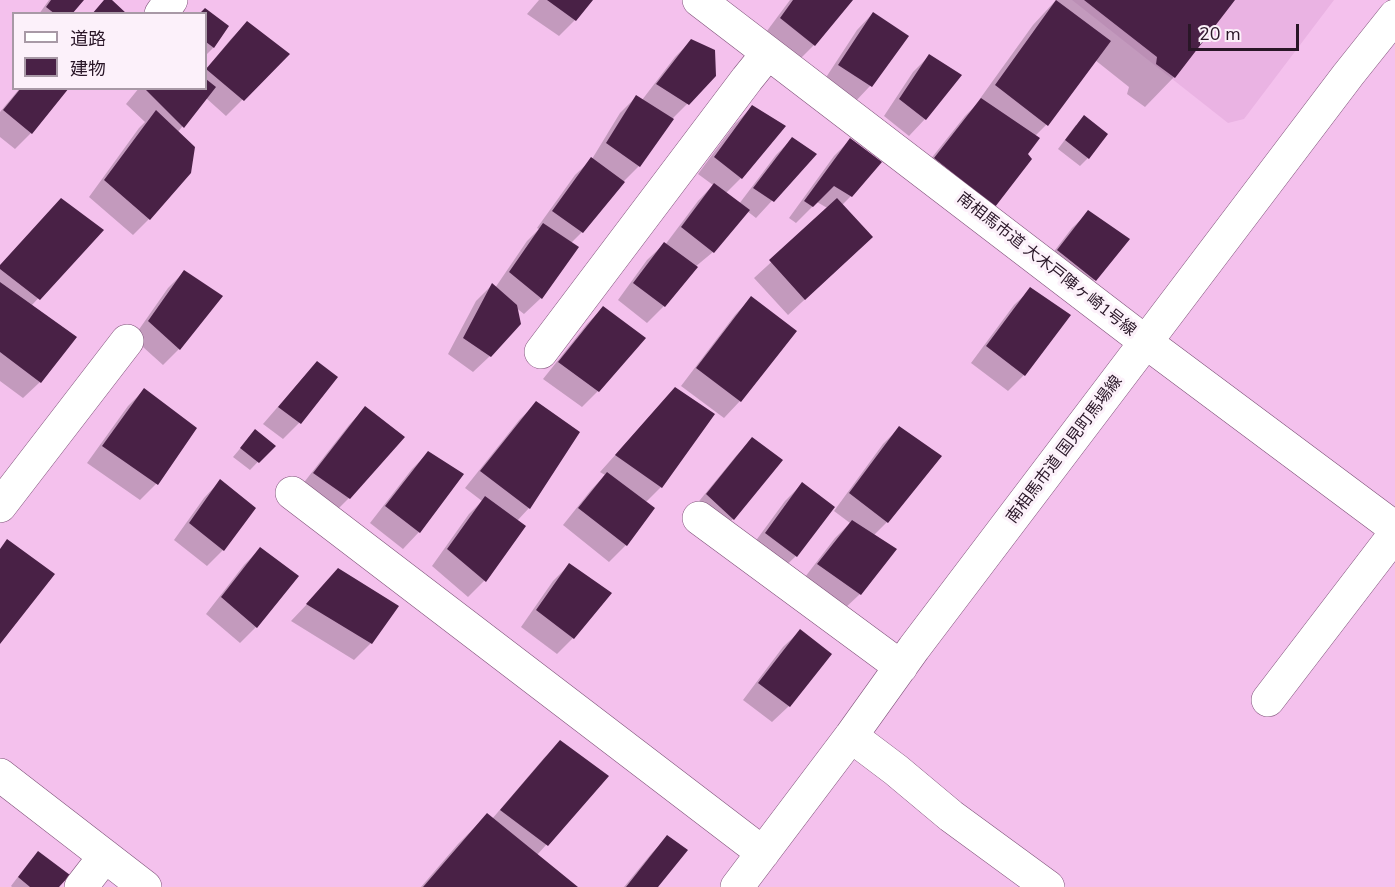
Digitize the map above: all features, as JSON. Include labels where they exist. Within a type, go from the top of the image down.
[{"type":"street","name":"南相馬市道 大木戸陣ヶ崎1号線","points":[[699,0],[1146,343],[1395,528]]},
{"type":"street","name":"南相馬市道 国見町馬場線","points":[[737,887],[914,648],[1395,16]]},
{"type":"street","points":[[541,352],[768,53]]},
{"type":"street","points":[[0,506],[127,341]]},
{"type":"street","points":[[291,493],[763,853]]},
{"type":"street","points":[[699,518],[901,667]]},
{"type":"street","points":[[1268,700],[1395,534]]},
{"type":"street","points":[[851,736],[951,816],[1048,887]]},
{"type":"street","points":[[0,776],[145,887]]},
{"type":"street","points":[[81,887],[105,856]]},
{"type":"shaded area","points":[[1072,0],[1334,0],[1244,119],[1228,123]]},
{"type":"building","points":[[51,0],[84,0],[74,12],[52,12],[46,7]]},
{"type":"building","points":[[104,0],[112,0],[125,12],[94,12]]},
{"type":"building","points":[[547,0],[593,0],[576,21]]},
{"type":"building","points":[[793,0],[853,0],[815,46],[780,18]]},
{"type":"building","points":[[1056,0],[1111,41],[1048,126],[995,85]]},
{"type":"building","points":[[1084,0],[1235,0],[1175,78],[1156,64],[1157,57]]},
{"type":"building","points":[[205,8],[229,26],[214,48],[207,43],[207,12],[201,12]]},
{"type":"building","points":[[873,12],[909,36],[872,87],[838,65]]},
{"type":"building","points":[[247,21],[290,54],[244,101],[207,68]]},
{"type":"building","points":[[691,39],[715,50],[716,76],[689,105],[656,84]]},
{"type":"building","points":[[929,54],[962,75],[926,120],[899,99]]},
{"type":"building","points":[[207,80],[216,87],[184,128],[146,90],[207,90]]},
{"type":"building","points":[[19,90],[67,90],[32,134],[3,110]]},
{"type":"building","points":[[636,95],[674,119],[640,167],[606,143]]},
{"type":"building","points":[[981,98],[1040,138],[1028,154],[1032,159],[995,207],[934,158]]},
{"type":"building","points":[[752,105],[786,126],[742,179],[714,157]]},
{"type":"building","points":[[156,110],[195,147],[191,173],[150,220],[104,180]]},
{"type":"building","points":[[1084,115],[1108,134],[1089,159],[1065,140]]},
{"type":"building","points":[[792,137],[817,154],[774,202],[753,188]]},
{"type":"building","points":[[850,138],[882,162],[852,197],[834,186],[813,207],[804,201]]},
{"type":"building","points":[[591,157],[625,182],[583,233],[552,211]]},
{"type":"building","points":[[714,183],[750,210],[714,253],[681,227]]},
{"type":"building","points":[[61,198],[104,230],[40,300],[0,269],[0,265]]},
{"type":"building","points":[[837,198],[873,237],[805,300],[769,260]]},
{"type":"building","points":[[1088,210],[1130,239],[1096,281],[1057,250]]},
{"type":"building","points":[[543,223],[579,247],[542,299],[509,272]]},
{"type":"building","points":[[664,242],[698,267],[665,307],[633,283]]},
{"type":"building","points":[[184,270],[223,296],[180,350],[148,321]]},
{"type":"building","points":[[0,282],[77,337],[41,383],[0,352]]},
{"type":"building","points":[[492,283],[517,305],[521,324],[491,357],[463,338]]},
{"type":"building","points":[[1030,287],[1071,315],[1025,376],[986,346]]},
{"type":"building","points":[[751,296],[797,331],[741,402],[696,368]]},
{"type":"building","points":[[603,306],[646,338],[599,392],[558,362]]},
{"type":"building","points":[[317,361],[338,377],[301,424],[278,407]]},
{"type":"building","points":[[675,387],[715,414],[662,488],[615,455]]},
{"type":"building","points":[[144,388],[197,428],[158,485],[102,446]]},
{"type":"building","points":[[536,401],[580,432],[530,509],[480,471]]},
{"type":"building","points":[[365,406],[405,437],[350,499],[313,473]]},
{"type":"building","points":[[899,426],[942,456],[888,523],[849,493]]},
{"type":"building","points":[[255,429],[276,446],[259,463],[240,448]]},
{"type":"building","points":[[752,437],[783,460],[734,520],[706,494]]},
{"type":"building","points":[[428,451],[464,474],[420,533],[385,506]]},
{"type":"building","points":[[607,472],[655,508],[627,546],[578,508]]},
{"type":"building","points":[[220,479],[256,508],[224,551],[189,523]]},
{"type":"building","points":[[802,482],[835,507],[797,557],[765,533]]},
{"type":"building","points":[[485,496],[526,526],[486,582],[447,549]]},
{"type":"building","points":[[852,520],[897,549],[861,595],[817,564]]},
{"type":"building","points":[[7,539],[55,574],[0,644],[0,549]]},
{"type":"building","points":[[260,547],[299,576],[257,628],[221,597]]},
{"type":"building","points":[[569,563],[612,593],[574,639],[536,610]]},
{"type":"building","points":[[338,568],[399,606],[372,644],[306,604]]},
{"type":"building","points":[[800,629],[832,654],[790,707],[758,683]]},
{"type":"building","points":[[560,740],[609,776],[548,846],[500,810]]},
{"type":"building","points":[[487,813],[578,887],[423,887]]},
{"type":"building","points":[[667,835],[688,850],[658,887],[626,887]]},
{"type":"building","points":[[38,851],[70,875],[59,887],[30,887],[18,877]]}]
